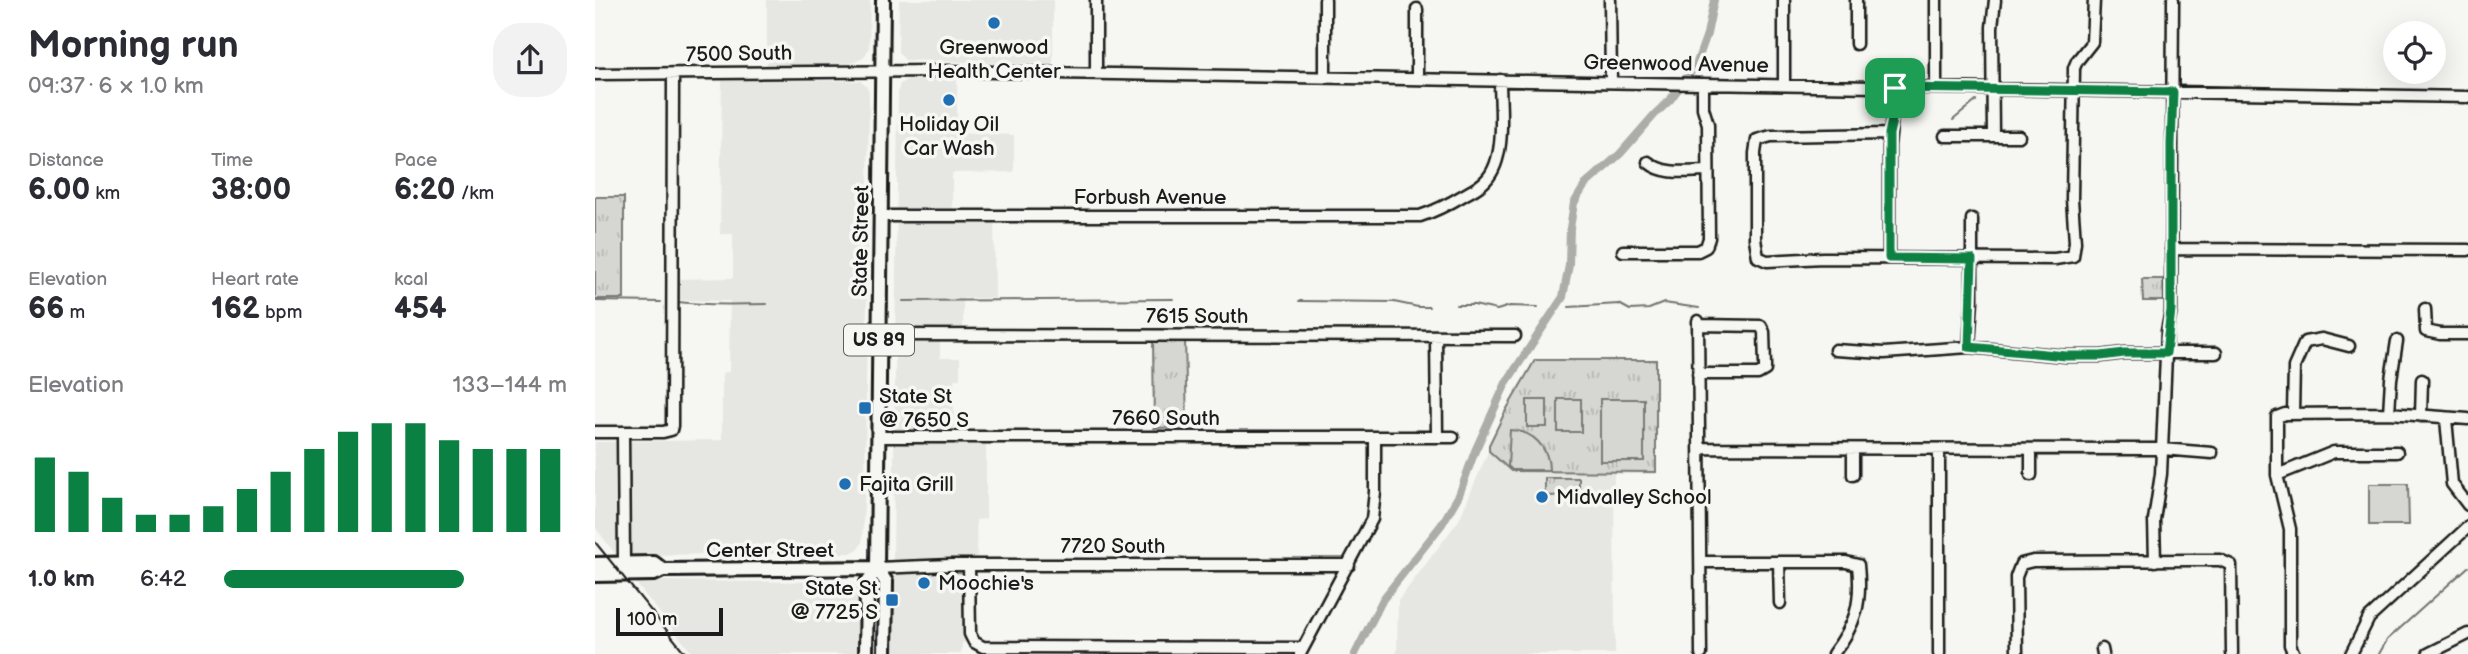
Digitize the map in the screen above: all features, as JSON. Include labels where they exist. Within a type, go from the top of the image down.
[{"type":"main road","name":"State Street","points":[[883,0],[877,568],[885,582],[885,654]]},
{"type":"main road","name":"Center Street","points":[[595,564],[654,563],[663,570]]},
{"type":"main road","name":"State Street","points":[[866,654],[867,583],[877,568]]},
{"type":"main road","name":"Center Street","points":[[595,575],[654,574],[663,570],[877,568]]},
{"type":"street","points":[[1096,0],[1096,73]]},
{"type":"street","points":[[1325,0],[1325,77]]},
{"type":"street","points":[[1610,0],[1611,82]]},
{"type":"street","points":[[1784,0],[1784,85]]},
{"type":"street","points":[[1856,0],[1856,44]]},
{"type":"street","points":[[1936,0],[1936,88]]},
{"type":"street","points":[[1993,136],[1991,89],[1994,0]]},
{"type":"street","points":[[1889,134],[1771,136],[1757,139],[1755,178],[1758,257],[1767,261],[1889,258],[2055,259],[2073,256],[2075,64],[2092,42],[2094,0]]},
{"type":"street","points":[[2155,561],[2154,520],[2160,486],[2166,353],[2171,310],[2173,0]]},
{"type":"street","points":[[1417,9],[1417,79]]},
{"type":"street","name":"Greenwood Avenue","points":[[884,71],[2468,97]]},
{"type":"street","name":"7500 South","points":[[595,74],[884,71]]},
{"type":"street","points":[[595,432],[671,430],[673,74]]},
{"type":"street","name":"Forbush Avenue","points":[[881,216],[1419,216],[1441,208],[1482,185],[1493,172],[1500,142],[1500,80]]},
{"type":"street","points":[[1623,251],[1705,249],[1709,238],[1708,124],[1699,84]]},
{"type":"street","points":[[1889,258],[1889,134],[1895,88]]},
{"type":"street","points":[[1945,136],[2019,136]]},
{"type":"street","points":[[1648,162],[1664,171],[1708,171]]},
{"type":"street","points":[[1969,347],[1972,219]]},
{"type":"street","points":[[2171,249],[2468,250]]},
{"type":"street","points":[[2425,309],[2426,331],[2468,334]]},
{"type":"street","points":[[1698,374],[1758,374],[1765,370],[1764,332],[1761,326],[1698,323],[1698,374],[1701,562],[1701,654]]},
{"type":"street","name":"7615 South","points":[[879,335],[1515,336]]},
{"type":"street","points":[[1436,336],[1437,437]]},
{"type":"street","points":[[2293,413],[2294,367],[2305,342],[2322,339],[2349,346]]},
{"type":"street","points":[[2389,413],[2397,341]]},
{"type":"street","points":[[1835,350],[1884,353],[1969,347],[2066,356],[2215,353]]},
{"type":"street","points":[[2421,416],[2422,380]]},
{"type":"street","points":[[2294,654],[2290,645],[2290,529],[2277,475],[2276,421],[2280,415],[2389,413],[2468,419]]},
{"type":"street","points":[[2446,419],[2452,484],[2468,505]]},
{"type":"street","points":[[623,433],[624,563]]},
{"type":"street","name":"7660 South","points":[[879,437],[1453,436]]},
{"type":"street","points":[[969,565],[969,634],[974,642],[988,647],[1302,651],[1367,531],[1374,508],[1375,437]]},
{"type":"street","points":[[1699,448],[2162,449],[2212,453]]},
{"type":"street","points":[[1853,449],[1853,475]]},
{"type":"street","points":[[1939,449],[1939,654]]},
{"type":"street","points":[[2031,449],[2031,475]]},
{"type":"street","points":[[2277,475],[2334,452],[2397,452]]},
{"type":"street","points":[[2351,654],[2369,618],[2468,527]]},
{"type":"street","points":[[2017,654],[2016,577],[2021,564],[2033,561],[2220,560],[2231,565],[2232,654]]},
{"type":"street","points":[[1701,562],[1846,562],[1858,565],[1860,581],[1857,610],[1847,636],[1833,654]]},
{"type":"street","points":[[1779,562],[1780,603]]},
{"type":"street","name":"7720 South","points":[[877,568],[969,565],[1349,565]]},
{"type":"street","points":[[2428,654],[2468,634]]},
{"type":"shaded area","points":[[767,0],[870,0],[869,47],[866,54],[852,63],[767,68]]},
{"type":"shaded area","points":[[899,0],[1053,0],[1053,65],[905,60],[898,52]]},
{"type":"shaded area","points":[[957,79],[957,133],[1014,135],[1014,172],[952,173],[952,222],[994,222],[995,298],[963,298],[963,331],[940,332],[940,358],[960,358],[960,379],[954,379],[954,443],[986,443],[986,519],[976,520],[977,558],[963,559],[963,632],[966,642],[962,643],[961,654],[892,654],[898,90],[900,84],[907,80]]},
{"type":"shaded area","points":[[722,80],[860,81],[869,92],[865,485],[862,543],[851,553],[616,555],[595,527],[595,442],[722,440],[722,373],[729,372],[730,301],[677,300],[677,279],[733,278],[733,234],[720,234]]},
{"type":"shaded area","name":"Midvalley School","points":[[1535,360],[1656,360],[1656,474],[1614,474],[1615,654],[1397,654],[1398,601],[1459,520],[1505,412]]},
{"type":"shaded area","points":[[634,581],[852,582],[860,592],[859,654],[693,654]]},
{"type":"green space","points":[[595,197],[624,197],[624,299],[595,299]]},
{"type":"green space","points":[[2142,279],[2163,279],[2164,301],[2143,301]]},
{"type":"green space","points":[[1153,339],[1185,339],[1187,427],[1154,428]]},
{"type":"green space","points":[[1535,360],[1656,360],[1656,472],[1511,471],[1489,451],[1489,445],[1505,412]]},
{"type":"green space","points":[[1558,399],[1581,399],[1581,432],[1558,432]]},
{"type":"green space","points":[[1600,399],[1644,399],[1644,461],[1600,461]]},
{"type":"green space","points":[[1527,400],[1547,400],[1547,427],[1527,427]]},
{"type":"green space","points":[[1510,430],[1526,433],[1538,442],[1546,454],[1549,470],[1512,470],[1508,466]]},
{"type":"green space","points":[[1545,478],[1579,478],[1579,495],[1545,496]]},
{"type":"green space","points":[[2369,484],[2408,484],[2409,525],[2369,525]]},
{"type":"waterway","points":[[1355,654],[1383,599],[1442,524],[1459,495],[1475,451],[1506,383],[1563,297],[1569,265],[1574,203],[1585,185],[1620,154],[1670,100],[1696,65],[1707,34],[1714,0]]},
{"type":"waterway","points":[[1953,120],[1976,101]]},
{"type":"waterway","points":[[903,301],[1173,299]]},
{"type":"waterway","points":[[595,301],[661,302]]},
{"type":"waterway","points":[[1299,301],[1394,302],[1429,307]]},
{"type":"waterway","points":[[678,302],[767,304]]},
{"type":"waterway","points":[[1569,307],[1619,304],[1630,310],[1649,309],[1664,303],[1699,308]]},
{"type":"waterway","points":[[1456,305],[1474,305],[1497,310],[1510,306],[1538,307]]},
{"type":"waterway","points":[[2379,654],[2387,640],[2468,567]]},
{"type":"tram line","points":[[595,542],[686,654]]},
{"type":"place","name":"Greenwood Health Center","points":[[994,23]]},
{"type":"place","name":"Holiday Oil Car Wash","points":[[949,100]]},
{"type":"place","name":"State St @ 7650 S","points":[[865,408]]},
{"type":"place","name":"Fajita Grill","points":[[845,484]]},
{"type":"place","name":"Midvalley School","points":[[1542,497]]},
{"type":"place","name":"Moochie's","points":[[924,583]]},
{"type":"place","name":"State St @ 7725 S","points":[[892,600]]},
{"type":"route","points":[[1895,88],[2173,92],[2171,310],[2166,353],[2066,356],[1969,347],[1972,259],[1889,258],[1889,134],[1895,88]]}]
